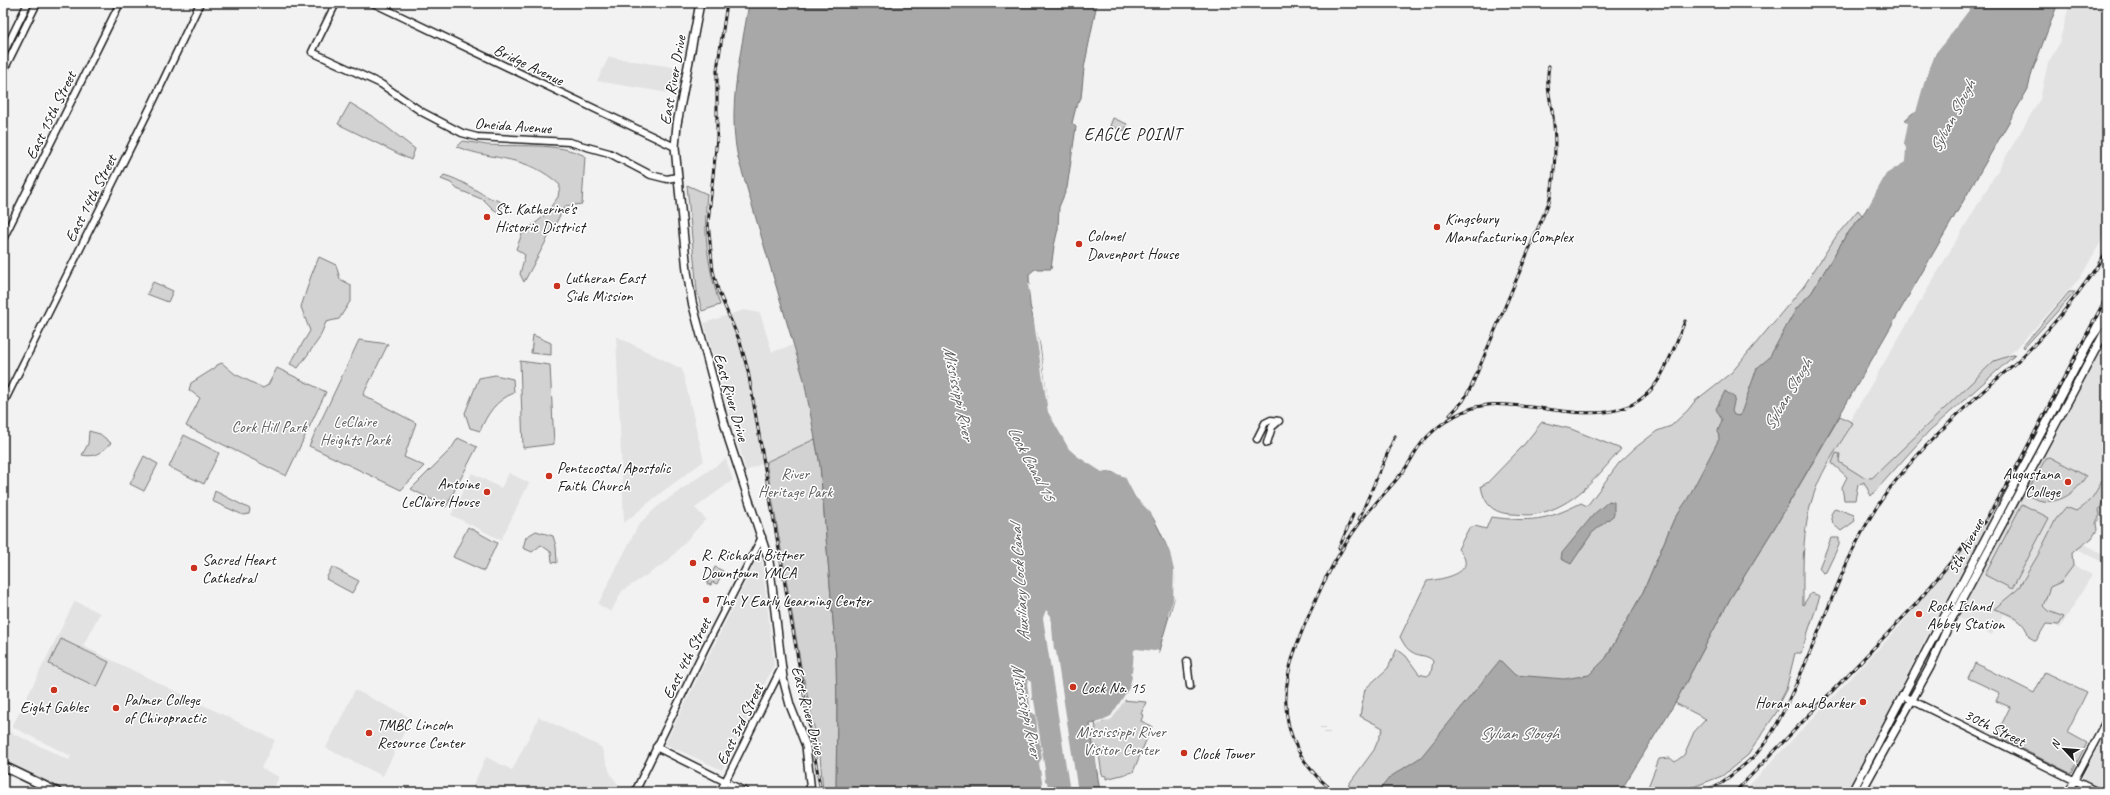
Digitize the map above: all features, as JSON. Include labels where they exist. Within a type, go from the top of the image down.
[{"type":"highway","points":[[3,766],[56,792]]},
{"type":"main road","name":"East River Drive","points":[[700,3],[677,124],[675,146],[677,177],[692,302],[729,440],[762,538],[772,574],[782,667],[790,705],[806,746],[811,792]]},
{"type":"main road","name":"5th Avenue","points":[[1852,792],[2090,340],[2107,316]]},
{"type":"main road","name":"5th Avenue","points":[[1860,792],[1911,700],[1995,537],[2107,328]]},
{"type":"street","points":[[3,54],[28,3]]},
{"type":"street","points":[[3,72],[37,3]]},
{"type":"street","name":"East 15th Street","points":[[3,239],[120,3]]},
{"type":"street","name":"East 14th Street","points":[[3,404],[154,100],[200,3]]},
{"type":"street","name":"Oneida Avenue","points":[[336,3],[312,52],[381,84],[422,112],[468,135],[569,142],[609,154],[651,175],[667,179],[677,177]]},
{"type":"street","name":"Bridge Avenue","points":[[373,3],[675,146]]},
{"type":"street","points":[[2090,340],[2107,306]]},
{"type":"street","points":[[1257,439],[1265,422],[1272,420],[1279,422],[1272,426],[1267,443]]},
{"type":"street","name":"East 4th Street","points":[[635,792],[656,747],[762,538]]},
{"type":"street","points":[[1187,661],[1190,686]]},
{"type":"street","name":"East 3rd Street","points":[[720,792],[782,667]]},
{"type":"street","name":"30th Street","points":[[1903,696],[2098,792]]},
{"type":"street","points":[[2068,792],[2107,719]]},
{"type":"street","points":[[656,747],[746,792]]},
{"type":"shaded area","points":[[2070,3],[2107,3],[2107,231],[2080,278],[2017,348],[1921,430],[1893,465],[1868,489],[1829,464],[1836,444],[2040,99],[2048,63],[2058,46]]},
{"type":"shaded area","points":[[609,57],[679,68],[674,94],[597,81]]},
{"type":"shaded area","points":[[744,310],[760,313],[772,352],[793,345],[804,380],[815,439],[746,471],[704,323]]},
{"type":"shaded area","name":"Augustana College","points":[[2107,335],[2107,526],[2084,515],[2072,537],[2103,554],[2100,561],[2068,544],[2060,558],[2092,575],[2060,628],[2040,619],[2034,630],[2003,614],[1992,635],[1957,617]]},
{"type":"shaded area","points":[[616,336],[682,369],[704,461],[662,492],[624,523]]},
{"type":"shaded area","points":[[726,459],[733,480],[695,508],[706,519],[667,562],[622,591],[611,612],[598,604],[639,524],[657,507]]},
{"type":"shaded area","points":[[472,473],[501,488],[509,473],[529,483],[501,540],[451,515]]},
{"type":"shaded area","points":[[1994,512],[1925,640],[1847,792],[1743,792],[1900,626]]},
{"type":"shaded area","points":[[757,559],[762,560],[774,665],[722,770],[665,744]]},
{"type":"shaded area","name":"Palmer College of Chiropractic","points":[[75,601],[100,613],[83,646],[275,740],[261,768],[279,777],[272,792],[242,792],[221,782],[216,792],[66,792],[3,761],[3,742],[8,731],[69,760],[71,756],[12,727]]},
{"type":"shaded area","name":"TMBC Lincoln Resource Center","points":[[355,690],[411,718],[383,776],[326,748]]},
{"type":"shaded area","points":[[539,717],[601,747],[611,775],[624,792],[470,792],[486,757],[512,770]]},
{"type":"shaded area","points":[[2107,730],[2107,792],[2083,779],[2083,776]]},
{"type":"shaded area","points":[[1871,782],[1890,792],[1865,792]]},
{"type":"green space","points":[[350,103],[375,118],[415,149],[411,160],[338,124]]},
{"type":"green space","points":[[1113,118],[1127,124],[1125,131],[1110,126]]},
{"type":"green space","points":[[463,141],[487,145],[550,147],[563,149],[585,156],[582,204],[565,206],[524,282],[520,274],[525,255],[516,249],[522,234],[543,217],[558,197],[560,185],[547,175],[523,163],[472,152],[457,147]]},
{"type":"green space","points":[[444,175],[468,185],[490,198],[504,204],[499,213],[484,200],[457,189],[451,183],[441,179]]},
{"type":"green space","points":[[687,185],[707,194],[706,236],[712,278],[720,305],[702,311],[697,291]]},
{"type":"green space","points":[[1858,210],[1862,215],[1845,237],[1812,292],[1796,309],[1747,419],[1674,519],[1643,592],[1606,658],[1491,792],[1346,792],[1349,784],[1374,750],[1383,728],[1360,716],[1365,689],[1388,668],[1397,649],[1406,656],[1419,674],[1427,676],[1431,673],[1433,661],[1428,657],[1417,655],[1410,651],[1400,637],[1427,581],[1442,579],[1463,569],[1465,564],[1464,557],[1458,549],[1469,528],[1475,526],[1486,529],[1491,517],[1527,520],[1538,519],[1569,509],[1581,503],[1587,506],[1619,463],[1635,448],[1657,431],[1671,426],[1695,401],[1732,372],[1804,286],[1837,235]]},
{"type":"green space","points":[[319,257],[336,265],[340,279],[351,285],[351,300],[339,319],[326,322],[319,339],[298,368],[290,364],[310,331],[301,307]]},
{"type":"green space","points":[[153,282],[173,291],[168,302],[147,294]]},
{"type":"green space","points":[[2069,292],[2075,292],[2024,348],[2023,346]]},
{"type":"green space","points":[[533,335],[551,343],[551,355],[531,353]]},
{"type":"green space","name":"LeClaire Heights Park","points":[[359,340],[388,344],[363,395],[416,423],[404,457],[424,466],[401,490],[309,446]]},
{"type":"green space","points":[[2015,355],[1929,431],[1871,496],[1864,482],[1858,485],[1855,500],[1844,500],[1842,487],[1847,477],[1832,463],[1836,453],[1840,454],[1839,462],[1863,477],[1872,478],[1994,361]]},
{"type":"green space","points":[[520,361],[550,365],[554,444],[523,448]]},
{"type":"green space","name":"Cork Hill Park","points":[[222,363],[235,374],[263,388],[268,385],[277,368],[326,392],[286,476],[186,426],[200,398],[189,390],[191,383]]},
{"type":"green space","points":[[495,375],[513,379],[514,393],[502,400],[493,408],[480,431],[470,428],[465,413],[479,378]]},
{"type":"green space","points":[[1840,416],[1853,423],[1819,481],[1809,511],[1804,542],[1803,605],[1811,593],[1820,596],[1801,653],[1795,653],[1786,690],[1776,709],[1778,710],[1748,755],[1722,776],[1680,792],[1646,792],[1659,759],[1670,758],[1675,762],[1684,755],[1694,732],[1706,719],[1675,703],[1730,599],[1778,522]]},
{"type":"green space","points":[[1542,422],[1571,429],[1621,449],[1594,480],[1573,498],[1562,505],[1530,515],[1499,512],[1487,502],[1481,486],[1487,483],[1522,447]]},
{"type":"green space","points":[[89,431],[100,434],[111,443],[101,452],[95,455],[87,456],[82,455],[88,444]]},
{"type":"green space","name":"Cork Hill Park","points":[[184,435],[219,453],[204,484],[169,467]]},
{"type":"green space","points":[[458,438],[477,447],[446,507],[411,489],[451,449]]},
{"type":"green space","name":"River Heritage Park","points":[[815,439],[820,465],[836,657],[836,792],[823,792],[820,755],[801,666],[766,462]]},
{"type":"green space","points":[[144,456],[158,464],[144,491],[130,484]]},
{"type":"green space","points":[[2050,457],[2086,476],[2081,484],[2067,496],[2052,501],[2035,499],[2026,494],[2046,458]]},
{"type":"green space","points":[[2107,475],[2107,494],[2099,510],[2100,515],[2096,523],[2097,530],[2092,538],[2072,553],[2073,566],[2061,582],[2050,587],[2043,606],[2048,611],[2064,617],[2059,625],[2046,624],[2036,641],[2029,637],[2024,626],[2016,618],[1994,609],[2018,589],[2038,555],[2056,519],[2066,507],[2076,511],[2084,505],[2093,496],[2101,481]]},
{"type":"green space","points":[[215,491],[250,509],[249,514],[243,515],[212,501]]},
{"type":"green space","points":[[2022,504],[2049,518],[2012,589],[1985,575]]},
{"type":"green space","points":[[1835,508],[1854,515],[1855,521],[1841,531],[1833,524],[1831,514]]},
{"type":"green space","points":[[468,527],[497,543],[484,571],[453,557]]},
{"type":"green space","points":[[536,531],[553,536],[556,546],[557,563],[552,562],[551,552],[541,545],[532,552],[523,548],[526,537]]},
{"type":"green space","points":[[1831,538],[1839,538],[1839,545],[1826,572],[1823,573],[1819,568]]},
{"type":"green space","points":[[332,567],[359,581],[352,593],[326,579]]},
{"type":"green space","points":[[715,567],[723,571],[717,584],[712,582],[711,585],[707,584]]},
{"type":"green space","points":[[61,639],[109,662],[97,687],[49,664]]},
{"type":"green space","points":[[1975,663],[2034,693],[2045,672],[2087,692],[2067,732],[2087,743],[2072,772],[2070,773],[1996,736],[2010,707],[1996,701],[2000,693],[1968,678]]},
{"type":"green space","name":"Mississippi River Visitor Center","points":[[1122,700],[1146,702],[1141,714],[1143,715],[1141,721],[1152,726],[1133,772],[1106,779],[1106,776],[1102,775],[1098,747],[1093,747],[1091,731],[1096,729],[1095,723],[1104,722]]},
{"type":"water","points":[[749,3],[1097,3],[1084,68],[1081,98],[1076,107],[1072,123],[1076,127],[1067,188],[1059,207],[1058,229],[1051,269],[1035,269],[1029,274],[1030,305],[1040,346],[1049,411],[1073,451],[1102,471],[1120,473],[1126,476],[1135,497],[1150,511],[1171,554],[1175,573],[1174,599],[1158,654],[1137,651],[1133,660],[1132,682],[1120,705],[1110,718],[1090,724],[1100,792],[836,792],[836,657],[820,465],[804,380],[738,158],[735,139],[734,119],[736,80]]},
{"type":"water","name":"Sylvan Slough","points":[[1970,3],[2058,3],[2032,72],[2028,89],[1778,522],[1730,599],[1675,703],[1623,787],[1614,792],[1383,792],[1380,789],[1390,777],[1421,757],[1500,660],[1515,675],[1564,679],[1589,675],[1606,658],[1643,592],[1674,519],[1687,500],[1719,439],[1718,431],[1722,420],[1716,409],[1725,391],[1735,398],[1732,411],[1734,415],[1740,416],[1757,368],[1769,358],[1796,309],[1812,292],[1845,237],[1866,210],[1879,182],[1888,169],[1903,160],[1905,120],[1915,111],[1925,77],[1936,53]]},
{"type":"water","points":[[1609,501],[1614,502],[1614,515],[1592,533],[1571,564],[1561,559],[1562,553],[1594,514]]},
{"type":"pier","points":[[1968,3],[1972,3],[1970,9],[1936,53],[1925,80],[1916,112],[1907,113],[1913,109],[1923,77],[1934,52]]},
{"type":"pier","points":[[1903,118],[1908,123],[1904,144],[1906,148],[1905,162],[1886,174],[1868,207],[1866,206],[1886,168],[1902,158]]},
{"type":"pier","points":[[1028,284],[1030,285],[1048,399],[1052,413],[1074,450],[1101,469],[1119,471],[1126,474],[1138,498],[1153,513],[1171,549],[1176,569],[1175,596],[1169,614],[1171,617],[1168,614],[1173,600],[1174,571],[1170,553],[1160,529],[1150,512],[1135,497],[1125,477],[1110,471],[1102,472],[1069,449],[1048,412]]},
{"type":"pier","points":[[1046,610],[1051,616],[1054,650],[1056,651],[1078,792],[1070,792],[1043,618]]},
{"type":"pier","points":[[1134,650],[1154,651],[1159,650],[1158,655],[1137,653],[1135,677],[1132,689],[1112,719],[1096,725],[1096,723],[1111,716],[1129,688],[1132,677],[1130,672],[1132,672]]},
{"type":"pier","points":[[1028,680],[1031,682],[1032,700],[1034,700],[1045,770],[1045,781],[1047,782],[1049,792],[1043,788],[1039,763],[1042,758],[1038,739],[1036,715],[1031,712],[1027,684]]},
{"type":"railway","points":[[727,3],[717,70],[717,138],[708,223],[713,271],[718,290],[740,342],[748,371],[821,792]]},
{"type":"railway","points":[[1450,415],[1463,401],[1472,385],[1549,202],[1554,174],[1555,143],[1554,124],[1548,88],[1549,66]]},
{"type":"railway","points":[[1718,785],[1739,770],[1753,757],[1767,740],[1776,725],[1802,671],[1853,551],[1878,505],[1888,491],[1909,464],[1945,426],[2021,358],[2050,327],[2070,303],[2107,251]]},
{"type":"railway","points":[[1735,792],[1915,605],[1985,521],[2008,483],[2107,296]]},
{"type":"railway","points":[[1324,582],[1353,532],[1408,465],[1418,448],[1434,430],[1463,412],[1485,405],[1507,405],[1583,413],[1618,410],[1633,404],[1647,394],[1659,379],[1670,358],[1685,321]]},
{"type":"railway","points":[[1359,519],[1395,436]]},
{"type":"railway","points":[[1339,548],[1353,515]]},
{"type":"railway","points":[[1326,577],[1298,641],[1291,663],[1287,685],[1286,708],[1290,730],[1299,752],[1306,764],[1325,784],[1336,792]]},
{"type":"railway","points":[[1703,792],[1723,782]]},
{"type":"place","name":"St. Katherine's Historic District","points":[[487,217]]},
{"type":"place","name":"Kingsbury Manufacturing Complex","points":[[1437,227]]},
{"type":"place","name":"Colonel Davenport House","points":[[1079,244]]},
{"type":"place","name":"Lutheran East Side Mission","points":[[557,286]]},
{"type":"place","name":"Pentecostal Apostolic Faith Church","points":[[549,476]]},
{"type":"place","name":"Augustana College","points":[[2068,482]]},
{"type":"place","name":"Antoine LeClaire House","points":[[487,492]]},
{"type":"place","name":"R. Richard Bittner Downtown YMCA","points":[[693,563]]},
{"type":"place","name":"Sacred Heart Cathedral","points":[[194,568]]},
{"type":"place","name":"The Y Early Learning Center","points":[[706,600]]},
{"type":"place","name":"Rock Island Abbey Station","points":[[1919,614]]},
{"type":"place","name":"Lock No. 15","points":[[1073,687]]},
{"type":"place","name":"Eight Gables","points":[[54,690]]},
{"type":"place","name":"Horan and Barker","points":[[1863,702]]},
{"type":"place","name":"Palmer College of Chiropractic","points":[[116,708]]},
{"type":"place","name":"TMBC Lincoln Resource Center","points":[[369,733]]},
{"type":"place","name":"Clock Tower","points":[[1184,753]]},
{"type":"district","name":"EAGLE POINT","points":[[1133,134]]},
{"type":"water label","name":"Mississippi River","points":[[959,393]]},
{"type":"water label","name":"Lock Canal 15","points":[[1032,463]]},
{"type":"water label","name":"Auxiliary Lock Canal","points":[[1019,583]]},
{"type":"water label","name":"Mississippi River","points":[[1027,710]]}]
